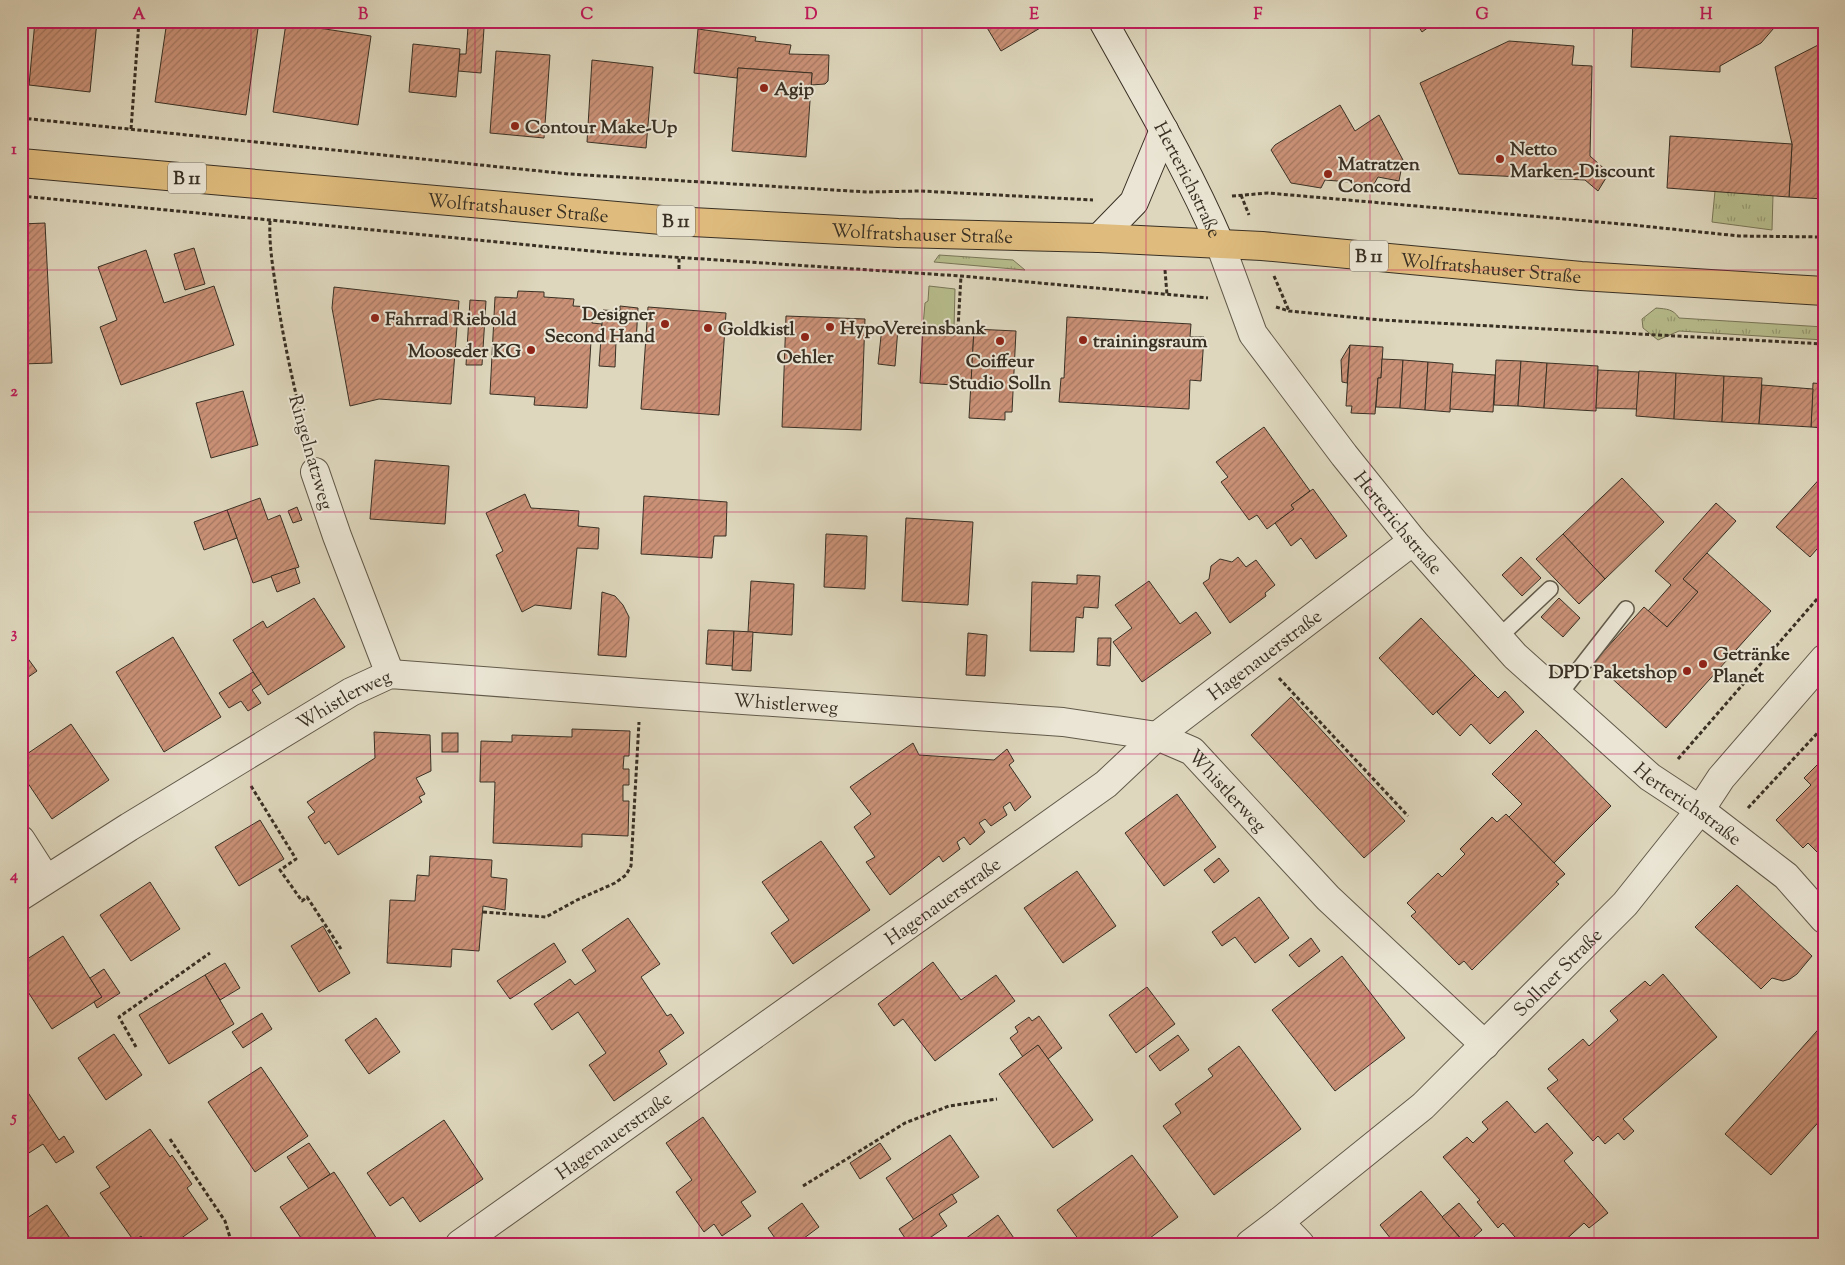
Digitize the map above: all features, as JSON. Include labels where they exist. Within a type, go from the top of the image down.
[{"type":"main road","name":"Wolfratshauser Straße","points":[[21,163],[673,221],[891,233],[1099,238],[1220,244],[1581,276],[1824,291]]},
{"type":"street","name":"Herterichstraße","points":[[1104,21],[1202,202],[1220,244],[1253,334],[1344,455],[1413,540],[1515,656],[1658,782],[1700,810],[1786,876],[1824,920]]},
{"type":"street","points":[[1099,238],[1134,202],[1164,130]]},
{"type":"street","name":"Ringelnatzweg","points":[[315,472],[337,536],[390,674]]},
{"type":"street","name":"Hagenauerstraße","points":[[460,1244],[1106,784],[1157,736],[1413,540]]},
{"type":"street","name":"Sollner Straße","points":[[1250,1244],[1424,1106],[1625,904],[1700,810],[1721,778],[1824,659]]},
{"type":"street","name":"Whistlerweg","points":[[21,896],[46,878],[351,692],[390,674],[1063,722],[1157,736],[1192,751],[1328,898],[1485,1045]]},
{"type":"street","points":[[21,840],[46,878]]},
{"type":"street","points":[[1280,1222],[1300,1244]]},
{"type":"lane","points":[[1499,637],[1550,589]]},
{"type":"lane","points":[[1559,695],[1626,609]]},
{"type":"path","points":[[131,129],[139,21]]},
{"type":"path","points":[[21,118],[569,174]]},
{"type":"path","points":[[580,168],[580,174]]},
{"type":"path","points":[[21,196],[612,253],[961,276],[1240,300],[1289,310],[1381,320],[1824,344]]},
{"type":"path","name":"Ringelnatzweg","points":[[270,221],[269,238],[278,307],[295,393],[315,472]]},
{"type":"path","points":[[679,269],[680,258]]},
{"type":"path","points":[[958,328],[961,276]]},
{"type":"path","points":[[1658,782],[1824,591]]},
{"type":"path","points":[[1260,658],[1408,816]]},
{"type":"path","points":[[483,912],[546,917],[577,900],[608,887],[626,876],[631,866],[641,693]]},
{"type":"path","points":[[1727,831],[1824,726]]},
{"type":"path","points":[[236,762],[296,859],[280,870],[302,901],[307,897],[341,949]]},
{"type":"path","points":[[136,1047],[119,1017],[210,953]]},
{"type":"path","points":[[803,1186],[905,1123],[948,1106],[998,1099]]},
{"type":"path","points":[[170,1139],[225,1221],[232,1244]]},
{"type":"green space","points":[[1715,191],[1773,195],[1772,230],[1712,222]]},
{"type":"green space","points":[[939,255],[1013,260],[1025,270],[934,262]]},
{"type":"green space","points":[[929,286],[955,289],[954,328],[923,326]]},
{"type":"green space","points":[[1656,308],[1669,310],[1679,318],[1824,327],[1824,340],[1679,331],[1658,340],[1643,328],[1642,319]]},
{"type":"building","points":[[35,21],[97,21],[90,92],[29,85]]},
{"type":"building","points":[[167,21],[259,21],[246,115],[155,102]]},
{"type":"building","points":[[983,21],[1046,21],[1047,24],[1001,51]]},
{"type":"building","points":[[1415,21],[1437,21],[1422,32]]},
{"type":"building","points":[[1633,21],[1780,21],[1761,43],[1720,66],[1720,72],[1631,67]]},
{"type":"building","points":[[286,23],[371,36],[358,125],[273,112]]},
{"type":"building","points":[[468,27],[484,28],[481,73],[458,71],[460,54],[466,54]]},
{"type":"building","points":[[698,29],[756,37],[755,41],[791,45],[789,54],[829,55],[828,81],[825,84],[811,85],[812,73],[738,68],[737,78],[694,73]]},
{"type":"building","points":[[1509,41],[1574,46],[1572,65],[1592,66],[1590,156],[1609,173],[1598,191],[1585,180],[1459,174],[1420,83]]},
{"type":"building","points":[[1824,42],[1824,199],[1789,197],[1792,144],[1775,67]]},
{"type":"building","points":[[413,44],[460,49],[456,97],[409,92]]},
{"type":"building","points":[[496,51],[550,55],[544,138],[490,133]]},
{"type":"building","points":[[592,60],[653,67],[646,148],[587,142]]},
{"type":"building","points":[[738,68],[812,73],[806,157],[732,151]]},
{"type":"building","points":[[1340,105],[1355,131],[1379,115],[1403,160],[1399,181],[1378,177],[1374,184],[1325,180],[1321,188],[1291,183],[1271,150],[1275,145]]},
{"type":"building","points":[[1670,136],[1792,144],[1789,197],[1667,188]]},
{"type":"building","points":[[45,223],[52,363],[21,364],[21,224]]},
{"type":"building","points":[[194,248],[205,284],[185,290],[174,254]]},
{"type":"building","points":[[146,250],[164,303],[214,286],[234,345],[121,385],[100,327],[117,320],[98,267]]},
{"type":"building","points":[[334,287],[459,301],[451,404],[379,399],[350,406],[332,308]]},
{"type":"building","points":[[518,291],[544,292],[544,297],[574,299],[573,306],[593,307],[592,323],[602,324],[601,342],[591,341],[587,408],[534,405],[535,397],[490,394],[495,297],[517,298]]},
{"type":"building","points":[[470,300],[486,301],[482,365],[466,365]]},
{"type":"building","points":[[620,306],[638,308],[636,343],[616,341],[615,367],[599,366],[603,310],[620,311]]},
{"type":"building","points":[[648,307],[726,313],[719,415],[641,409]]},
{"type":"building","points":[[786,316],[865,319],[861,430],[782,427]]},
{"type":"building","points":[[1067,317],[1191,324],[1190,337],[1204,337],[1201,381],[1190,380],[1189,409],[1059,402],[1061,378],[1064,378]]},
{"type":"building","points":[[923,326],[974,329],[971,386],[920,383]]},
{"type":"building","points":[[882,327],[898,328],[895,366],[878,364]]},
{"type":"building","points":[[974,329],[1016,331],[1012,412],[1005,412],[1005,420],[969,418]]},
{"type":"building","points":[[1350,345],[1347,383],[1342,382],[1341,360]]},
{"type":"building","points":[[1350,345],[1383,347],[1381,378],[1378,378],[1375,414],[1351,413],[1352,406],[1346,406]]},
{"type":"building","points":[[1382,359],[1403,360],[1400,408],[1376,407],[1378,378],[1381,378]]},
{"type":"building","points":[[1403,360],[1428,362],[1425,410],[1400,408]]},
{"type":"building","points":[[1496,360],[1521,361],[1518,406],[1494,405]]},
{"type":"building","points":[[1521,361],[1547,363],[1544,408],[1518,406]]},
{"type":"building","points":[[1428,362],[1453,364],[1450,412],[1425,410]]},
{"type":"building","points":[[1547,363],[1598,366],[1596,411],[1544,408]]},
{"type":"building","points":[[1598,370],[1639,372],[1637,409],[1596,408]]},
{"type":"building","points":[[1639,371],[1676,373],[1674,419],[1636,416]]},
{"type":"building","points":[[1452,372],[1495,375],[1493,412],[1450,409]]},
{"type":"building","points":[[1676,373],[1724,376],[1722,422],[1674,419]]},
{"type":"building","points":[[1724,376],[1762,378],[1759,424],[1722,422]]},
{"type":"building","points":[[1813,383],[1824,384],[1824,428],[1811,427]]},
{"type":"building","points":[[1762,385],[1813,389],[1811,427],[1759,424]]},
{"type":"building","points":[[243,391],[258,445],[211,458],[196,403]]},
{"type":"building","points":[[1264,427],[1310,491],[1291,505],[1294,509],[1267,529],[1257,515],[1249,520],[1221,482],[1228,477],[1216,462]]},
{"type":"building","points":[[375,460],[449,466],[445,524],[370,519]]},
{"type":"building","points":[[1824,474],[1824,541],[1810,557],[1776,527]]},
{"type":"building","points":[[1622,478],[1664,522],[1605,579],[1563,534]]},
{"type":"building","points":[[1313,489],[1347,536],[1316,559],[1301,538],[1291,546],[1275,523],[1294,509],[1291,505]]},
{"type":"building","points":[[525,494],[531,508],[579,511],[578,526],[599,528],[598,549],[577,548],[571,609],[535,605],[522,612],[496,555],[503,551],[486,513]]},
{"type":"building","points":[[644,496],[727,502],[726,536],[714,536],[712,558],[641,554]]},
{"type":"building","points":[[260,498],[268,520],[280,515],[299,567],[253,583],[227,510]]},
{"type":"building","points":[[1716,503],[1736,521],[1683,579],[1698,592],[1667,627],[1648,611],[1671,585],[1655,571]]},
{"type":"building","points":[[297,507],[302,520],[293,523],[288,511]]},
{"type":"building","points":[[227,510],[237,538],[204,550],[194,522]]},
{"type":"building","points":[[906,518],[973,522],[968,605],[902,601]]},
{"type":"building","points":[[826,534],[867,536],[865,589],[824,587]]},
{"type":"building","points":[[1563,534],[1605,579],[1579,604],[1536,559]]},
{"type":"building","points":[[1707,553],[1771,611],[1666,728],[1594,662],[1644,607],[1667,627],[1698,592],[1683,579]]},
{"type":"building","points":[[1238,557],[1246,567],[1256,560],[1275,585],[1265,593],[1266,596],[1230,623],[1203,583],[1209,579],[1211,566],[1220,559],[1232,562]]},
{"type":"building","points":[[1521,557],[1541,578],[1522,596],[1502,575]]},
{"type":"building","points":[[295,568],[300,583],[277,592],[271,576]]},
{"type":"building","points":[[1077,575],[1100,576],[1098,608],[1084,607],[1083,618],[1076,617],[1074,652],[1030,651],[1032,582],[1077,584]]},
{"type":"building","points":[[751,581],[794,584],[792,635],[748,632]]},
{"type":"building","points":[[1149,581],[1180,624],[1196,612],[1211,633],[1142,682],[1113,642],[1132,628],[1115,605]]},
{"type":"building","points":[[602,592],[615,596],[623,605],[629,617],[626,657],[598,655]]},
{"type":"building","points":[[314,598],[345,647],[268,695],[233,640],[263,621],[267,628]]},
{"type":"building","points":[[1559,598],[1580,618],[1563,637],[1541,617]]},
{"type":"building","points":[[1421,618],[1475,675],[1433,715],[1379,658]]},
{"type":"building","points":[[708,630],[734,631],[733,666],[706,664]]},
{"type":"building","points":[[734,631],[753,632],[751,671],[732,670]]},
{"type":"building","points":[[968,633],[987,635],[985,676],[966,675]]},
{"type":"building","points":[[173,637],[221,717],[164,752],[116,672]]},
{"type":"building","points":[[1098,638],[1111,638],[1110,666],[1097,665]]},
{"type":"building","points":[[21,649],[37,671],[21,682]]},
{"type":"building","points":[[253,672],[261,684],[252,690],[261,703],[248,711],[241,701],[229,708],[219,693]]},
{"type":"building","points":[[1475,675],[1498,698],[1505,691],[1524,712],[1490,744],[1471,724],[1460,736],[1437,712]]},
{"type":"building","points":[[1291,697],[1405,821],[1364,858],[1251,735]]},
{"type":"building","points":[[71,724],[109,780],[52,819],[21,773],[21,758]]},
{"type":"building","points":[[572,729],[630,731],[629,756],[624,756],[623,769],[629,769],[629,785],[623,785],[623,801],[629,801],[628,836],[582,834],[582,847],[493,843],[495,782],[480,782],[481,741],[512,742],[512,735],[572,737]]},
{"type":"building","points":[[1536,730],[1611,806],[1554,863],[1509,817],[1522,804],[1492,774]]},
{"type":"building","points":[[374,732],[430,735],[431,771],[416,778],[425,794],[419,797],[422,802],[338,855],[329,841],[325,844],[308,817],[315,812],[307,802],[375,758]]},
{"type":"building","points":[[442,733],[458,733],[458,752],[442,752]]},
{"type":"building","points":[[913,743],[919,755],[994,760],[1007,749],[1014,761],[1009,765],[1031,797],[1015,811],[1010,802],[1003,807],[1007,815],[991,826],[985,819],[979,823],[985,832],[970,845],[964,837],[957,842],[960,849],[943,862],[939,856],[890,895],[866,862],[875,857],[854,827],[871,814],[850,787]]},
{"type":"building","points":[[1824,758],[1824,850],[1819,854],[1808,843],[1803,848],[1776,820],[1811,785],[1804,778]]},
{"type":"building","points":[[1177,794],[1216,847],[1164,886],[1125,833]]},
{"type":"building","points":[[1506,814],[1565,874],[1556,882],[1559,884],[1472,970],[1464,961],[1459,965],[1411,916],[1416,912],[1407,903],[1438,873],[1442,877],[1465,854],[1460,849],[1492,817],[1497,822]]},
{"type":"building","points":[[260,820],[284,859],[239,886],[215,847]]},
{"type":"building","points":[[821,841],[870,910],[793,964],[771,933],[789,920],[762,882]]},
{"type":"building","points":[[430,856],[492,860],[491,877],[507,879],[505,910],[483,906],[479,951],[452,949],[451,967],[387,963],[390,900],[415,901],[417,875],[429,876]]},
{"type":"building","points":[[1219,858],[1229,871],[1214,883],[1204,870]]},
{"type":"building","points":[[1077,871],[1116,926],[1063,963],[1024,908]]},
{"type":"building","points":[[150,882],[180,929],[131,961],[100,915]]},
{"type":"building","points":[[1737,885],[1812,956],[1797,974],[1790,979],[1783,981],[1772,978],[1761,989],[1695,927]]},
{"type":"building","points":[[1259,897],[1289,938],[1255,963],[1235,937],[1222,946],[1212,932]]},
{"type":"building","points":[[628,918],[660,964],[641,977],[667,1016],[671,1014],[684,1033],[659,1051],[667,1064],[614,1101],[589,1065],[606,1053],[578,1012],[552,1030],[534,1004],[570,979],[575,985],[596,971],[582,950]]},
{"type":"building","points":[[323,926],[350,973],[319,992],[291,946]]},
{"type":"building","points":[[63,936],[102,997],[52,1029],[21,981],[21,963]]},
{"type":"building","points":[[1311,938],[1320,951],[1299,967],[1289,955]]},
{"type":"building","points":[[554,943],[566,962],[510,999],[497,981]]},
{"type":"building","points":[[1342,956],[1405,1038],[1335,1091],[1272,1010]]},
{"type":"building","points":[[933,962],[961,1000],[996,975],[1015,1001],[935,1061],[903,1019],[894,1026],[878,1004]]},
{"type":"building","points":[[225,963],[240,988],[220,1000],[205,975]]},
{"type":"building","points":[[104,969],[120,993],[97,1008],[94,1002],[102,997],[90,978]]},
{"type":"building","points":[[1663,974],[1717,1037],[1623,1119],[1634,1131],[1624,1140],[1618,1133],[1605,1144],[1598,1136],[1593,1141],[1547,1088],[1558,1080],[1548,1069],[1583,1039],[1589,1046],[1618,1020],[1610,1011],[1645,981],[1650,986]]},
{"type":"building","points":[[205,975],[234,1024],[169,1064],[139,1015]]},
{"type":"building","points":[[1147,987],[1175,1024],[1136,1053],[1109,1015]]},
{"type":"building","points":[[262,1013],[272,1029],[243,1048],[232,1032]]},
{"type":"building","points":[[1039,1016],[1062,1048],[1048,1059],[1038,1045],[1023,1057],[1010,1038],[1018,1032],[1015,1027],[1029,1017],[1032,1021]]},
{"type":"building","points":[[376,1018],[400,1052],[369,1074],[345,1040]]},
{"type":"building","points":[[1824,1023],[1824,1116],[1771,1175],[1725,1134]]},
{"type":"building","points":[[114,1034],[142,1075],[106,1100],[78,1058]]},
{"type":"building","points":[[1178,1035],[1189,1050],[1160,1071],[1149,1056]]},
{"type":"building","points":[[1038,1045],[1093,1120],[1053,1148],[999,1074]]},
{"type":"building","points":[[1239,1046],[1301,1129],[1214,1195],[1163,1126],[1181,1113],[1175,1104],[1213,1076],[1208,1069]]},
{"type":"building","points":[[261,1067],[308,1136],[255,1172],[208,1102]]},
{"type":"building","points":[[27,1091],[59,1140],[64,1136],[74,1152],[56,1163],[43,1144],[21,1158],[21,1095]]},
{"type":"building","points":[[1507,1101],[1535,1133],[1547,1123],[1573,1153],[1564,1161],[1608,1213],[1589,1228],[1584,1223],[1561,1244],[1521,1244],[1503,1223],[1498,1228],[1477,1202],[1480,1200],[1443,1157],[1467,1137],[1473,1143],[1488,1129],[1482,1122]]},
{"type":"building","points":[[703,1117],[756,1192],[741,1202],[751,1216],[722,1236],[714,1224],[704,1232],[676,1192],[692,1180],[666,1143]]},
{"type":"building","points":[[444,1120],[483,1179],[420,1222],[403,1197],[390,1206],[367,1173]]},
{"type":"building","points":[[150,1129],[170,1157],[172,1155],[192,1184],[187,1188],[208,1219],[173,1244],[147,1244],[141,1236],[134,1241],[100,1193],[110,1187],[96,1167]]},
{"type":"building","points":[[950,1135],[979,1177],[914,1220],[886,1178]]},
{"type":"building","points":[[309,1143],[330,1174],[309,1189],[287,1157]]},
{"type":"building","points":[[880,1143],[891,1159],[860,1179],[850,1163]]},
{"type":"building","points":[[1132,1155],[1178,1217],[1142,1244],[1082,1244],[1057,1210]]},
{"type":"building","points":[[334,1172],[380,1244],[305,1244],[280,1207]]},
{"type":"building","points":[[1421,1191],[1460,1238],[1454,1244],[1387,1244],[1391,1239],[1380,1225]]},
{"type":"building","points":[[952,1194],[957,1202],[939,1214],[947,1226],[921,1244],[909,1244],[899,1229]]},
{"type":"building","points":[[802,1203],[819,1227],[796,1244],[779,1244],[768,1228]]},
{"type":"building","points":[[1459,1203],[1482,1230],[1466,1244],[1442,1217]]},
{"type":"building","points":[[47,1205],[74,1244],[21,1244],[21,1222]]},
{"type":"building","points":[[998,1215],[1018,1244],[958,1244]]},
{"type":"place","name":"Agip","points":[[764,88]]},
{"type":"place","name":"Contour Make-Up","points":[[515,126]]},
{"type":"place","name":"Netto Marken-Discount","points":[[1500,159]]},
{"type":"place","name":"Matratzen Concord","points":[[1328,174]]},
{"type":"place","name":"Fahrrad Riebold","points":[[375,318]]},
{"type":"place","name":"Designer Second Hand","points":[[665,324]]},
{"type":"place","name":"HypoVereinsbank","points":[[830,327]]},
{"type":"place","name":"Goldkistl","points":[[708,328]]},
{"type":"place","name":"Oehler","points":[[805,337]]},
{"type":"place","name":"trainingsraum","points":[[1083,340]]},
{"type":"place","name":"Coiffeur Studio Solln","points":[[1000,341]]},
{"type":"place","name":"Mooseder KG","points":[[531,350]]},
{"type":"place","name":"Getränke Planet","points":[[1703,664]]},
{"type":"place","name":"DPD Paketshop","points":[[1687,671]]}]
